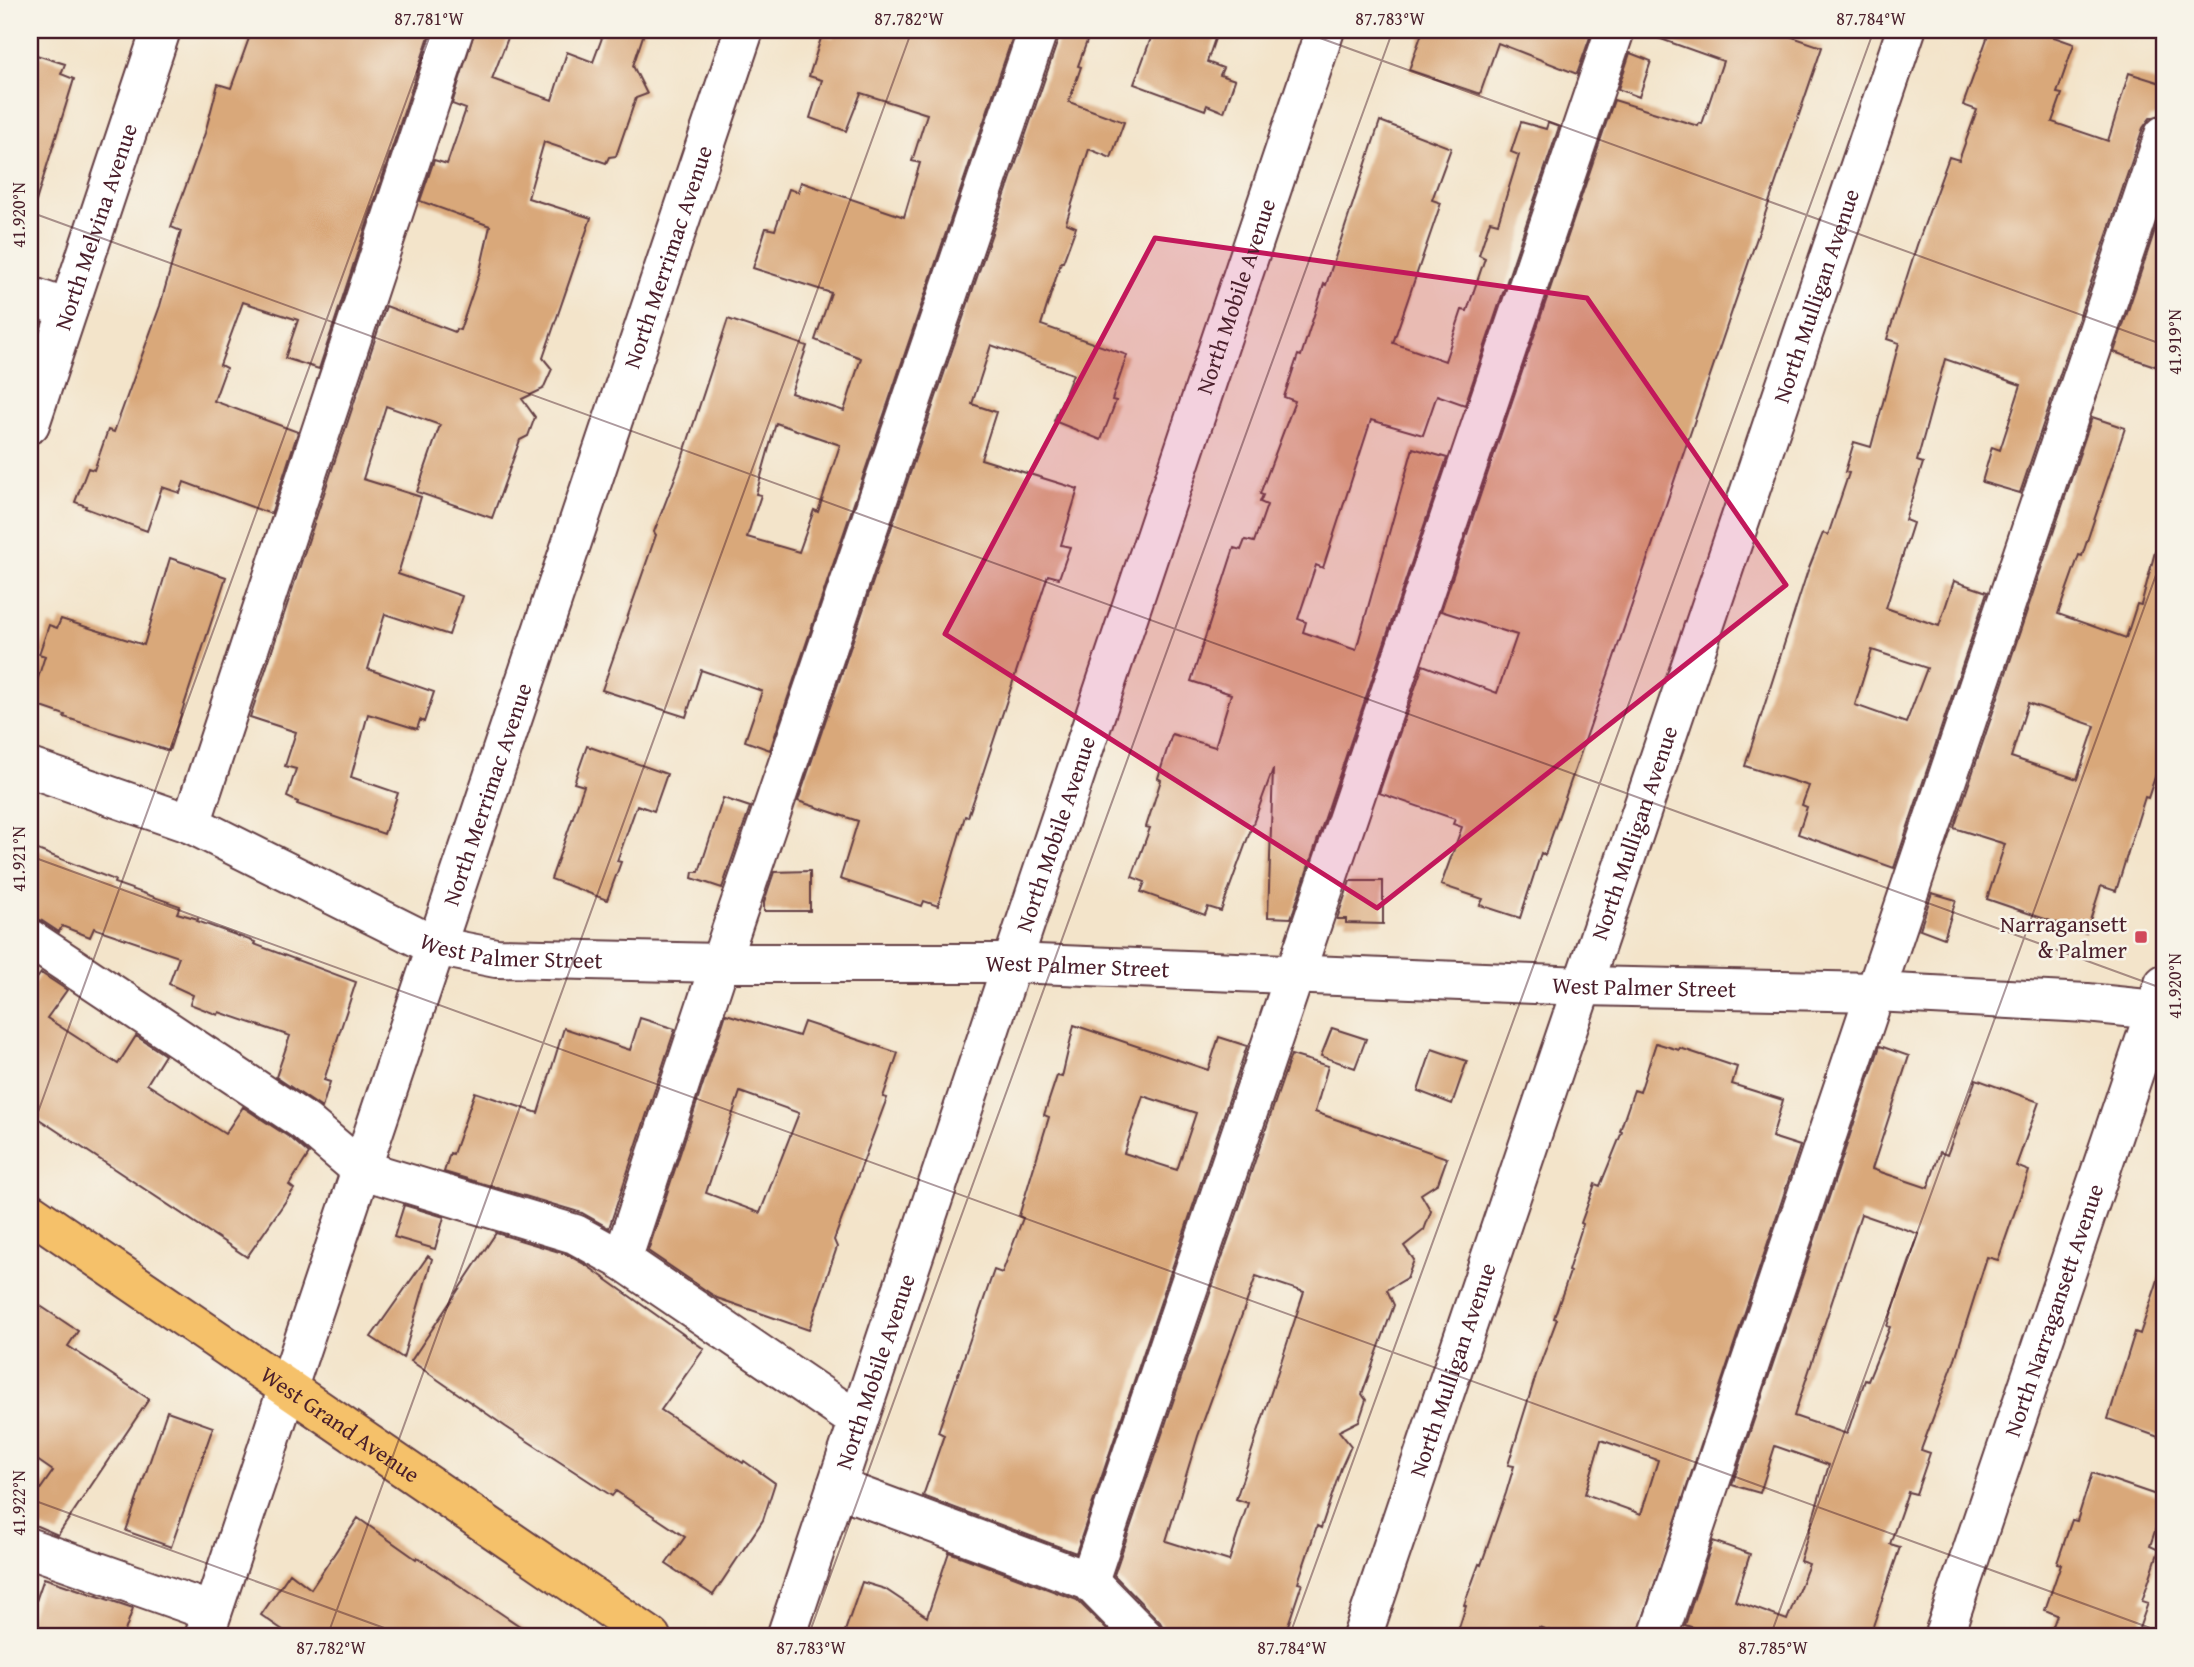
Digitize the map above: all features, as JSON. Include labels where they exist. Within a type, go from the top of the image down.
[{"type":"main road","name":"West Grand Avenue","points":[[30,1212],[651,1637]]},
{"type":"street","name":"North Melvina Avenue","points":[[30,424],[161,30]]},
{"type":"street","points":[[191,824],[454,30]]},
{"type":"street","name":"North Merrimac Avenue","points":[[208,1625],[744,30]]},
{"type":"street","points":[[622,1260],[720,962],[1038,30]]},
{"type":"street","name":"North Mobile Avenue","points":[[786,1637],[1325,30]]},
{"type":"street","points":[[1089,1581],[1615,30]]},
{"type":"street","name":"North Mulligan Avenue","points":[[1363,1637],[1906,30]]},
{"type":"street","points":[[1658,1637],[2164,135]]},
{"type":"street","points":[[30,296],[68,309]]},
{"type":"street","name":"West Palmer Street","points":[[30,768],[191,824],[435,946],[496,958],[1012,963],[1583,986],[1875,992],[2087,1003],[2161,1002]]},
{"type":"street","points":[[30,939],[305,1122],[360,1170],[575,1234],[622,1260],[858,1421]]},
{"type":"street","name":"North Narragansett Avenue","points":[[1943,1637],[2161,1002]]},
{"type":"street","points":[[836,1487],[1089,1581],[1144,1637]]},
{"type":"street","points":[[30,1548],[208,1625]]},
{"type":"highlighted area","points":[[1155,238],[1587,298],[1786,585],[1377,908],[945,634]]},
{"type":"building","points":[[252,30],[431,30],[319,369],[285,358],[298,320],[243,302],[220,365],[226,368],[214,401],[298,432],[271,514],[184,482],[180,493],[162,487],[147,531],[75,502],[88,468],[94,470],[108,430],[114,432],[160,306],[181,231],[171,227],[205,133],[218,84],[231,88]]},
{"type":"building","points":[[475,30],[511,30],[492,79],[552,100],[567,52],[593,62],[605,30],[645,30],[633,66],[647,94],[636,98],[616,156],[609,157],[606,163],[544,142],[528,198],[591,218],[543,358],[552,369],[543,389],[522,399],[535,417],[528,436],[520,440],[492,518],[417,492],[440,425],[386,406],[363,479],[421,497],[398,574],[462,596],[449,635],[385,614],[368,669],[434,692],[424,722],[420,720],[417,729],[368,714],[351,777],[398,793],[384,834],[297,804],[298,802],[287,797],[296,769],[285,766],[296,732],[250,717],[386,306],[455,332],[456,329],[460,330],[480,271],[490,226],[420,201],[434,160],[447,164],[466,109],[452,104]]},
{"type":"building","points":[[835,30],[1015,30],[770,750],[745,741],[762,691],[701,670],[686,717],[602,690],[728,319],[807,346],[791,393],[844,411],[861,358],[815,340],[831,293],[753,268],[766,228],[775,230],[789,189],[798,192],[801,182],[904,217],[920,163],[912,161],[927,114],[861,93],[846,131],[810,118],[822,80],[809,76],[822,35],[833,38]],"holes":[[[776,423],[840,445],[818,512],[814,510],[799,552],[747,537],[761,495],[756,494]]]},
{"type":"building","points":[[1059,30],[1091,30],[1069,102],[1124,122],[1111,158],[1089,149],[1066,223],[1076,227],[1061,262],[1041,325],[1127,355],[1112,400],[1116,401],[1101,440],[1054,421],[1073,374],[991,345],[972,404],[996,412],[981,459],[1078,489],[1061,545],[1070,547],[1059,578],[1048,575],[968,817],[965,816],[938,906],[924,901],[922,906],[840,879],[858,821],[798,801],[1059,37]]},
{"type":"building","points":[[1154,30],[1218,30],[1207,62],[1223,68],[1220,75],[1235,80],[1224,112],[1207,105],[1205,110],[1134,84]]},
{"type":"building","points":[[1423,30],[1572,30],[1590,37],[1577,74],[1498,43],[1480,94],[1409,70]]},
{"type":"building","points":[[1648,30],[1772,30],[1822,47],[1609,672],[1545,855],[1541,853],[1520,918],[1480,905],[1483,899],[1441,885],[1462,827],[1453,824],[1455,819],[1379,793],[1423,665],[1497,693],[1517,635],[1441,611],[1614,100],[1698,126],[1699,123],[1702,124],[1723,61],[1647,34]]},
{"type":"building","points":[[1990,30],[2056,30],[2054,37],[2074,44],[2057,93],[2062,94],[2052,122],[2108,141],[2129,73],[2164,84],[2164,114],[2150,118],[2143,128],[2020,493],[1982,482],[1992,447],[2000,450],[2021,385],[1945,359],[1917,461],[1923,463],[1905,520],[1913,523],[1886,608],[1939,626],[1954,581],[1987,592],[1894,868],[1798,834],[1807,807],[1802,805],[1809,786],[1745,766],[1807,573],[1823,533],[1828,535],[1849,473],[1845,472],[1854,442],[1871,447],[1899,343],[1887,339],[1949,157],[1959,160],[1977,110],[1963,105]],"holes":[[[1872,650],[1927,668],[1906,723],[1855,705]]]},
{"type":"building","points":[[30,53],[65,64],[61,74],[74,79],[36,201],[30,200]]},
{"type":"building","points":[[1630,53],[1651,61],[1639,97],[1618,89]]},
{"type":"building","points":[[1380,121],[1451,148],[1432,200],[1441,203],[1393,343],[1445,361],[1462,310],[1467,311],[1485,258],[1479,255],[1490,221],[1498,223],[1519,155],[1511,152],[1521,122],[1546,129],[1548,123],[1559,127],[1465,405],[1437,395],[1423,435],[1371,420],[1323,568],[1316,565],[1298,619],[1306,622],[1303,632],[1356,650],[1413,448],[1447,458],[1291,918],[1268,917],[1273,769],[1221,911],[1208,907],[1205,915],[1141,892],[1145,882],[1132,877],[1150,828],[1146,827],[1172,734],[1215,747],[1231,694],[1191,681],[1234,548],[1241,550],[1245,540],[1254,542],[1267,505],[1260,502],[1263,495],[1260,494],[1295,401],[1284,397],[1298,355],[1301,356],[1324,284],[1326,285]]},
{"type":"building","points":[[2164,203],[2164,369],[2114,352]]},
{"type":"building","points":[[2092,417],[2125,428],[2082,556],[2079,555],[2058,614],[2126,638],[2137,604],[2141,605],[2155,552],[2164,554],[2164,750],[2148,798],[2145,797],[2116,891],[2101,886],[2086,933],[1987,899],[2005,844],[1954,828]],"holes":[[[2028,703],[2095,726],[2077,779],[2011,757]]]},
{"type":"building","points":[[170,558],[226,577],[169,751],[64,717],[65,715],[30,703],[45,656],[39,654],[49,625],[57,628],[61,619],[144,645]]},
{"type":"building","points":[[587,746],[667,774],[654,811],[637,805],[617,861],[621,862],[607,900],[551,879],[584,786],[574,783]]},
{"type":"building","points":[[723,798],[750,807],[722,888],[692,878],[693,872],[699,872]]},
{"type":"building","points":[[30,847],[115,880],[114,883],[180,906],[177,913],[356,982],[324,1080],[330,1082],[322,1108],[276,1077],[290,1036],[190,1004],[193,995],[169,984],[179,957],[94,928],[90,937],[62,926],[59,932],[30,917]]},
{"type":"building","points":[[810,871],[810,911],[764,911],[764,902],[774,872]]},
{"type":"building","points":[[1350,881],[1383,881],[1383,924],[1346,923],[1346,919],[1337,919]]},
{"type":"building","points":[[1932,893],[1956,900],[1944,938],[1920,929]]},
{"type":"building","points":[[41,973],[67,990],[47,1018],[118,1064],[136,1036],[165,1055],[147,1084],[225,1134],[243,1107],[292,1139],[309,1154],[289,1185],[294,1189],[247,1257],[30,1113],[30,988]]},
{"type":"building","points":[[726,1014],[799,1036],[804,1022],[898,1053],[883,1097],[887,1098],[834,1240],[837,1247],[809,1330],[717,1298],[648,1251]],"holes":[[[740,1092],[799,1113],[760,1213],[706,1193]]]},
{"type":"building","points":[[640,1018],[675,1029],[609,1228],[582,1213],[444,1172],[475,1092],[538,1113],[564,1028],[630,1050]]},
{"type":"building","points":[[1074,1025],[1208,1070],[1219,1037],[1247,1046],[1076,1553],[923,1496],[944,1435],[938,1432],[994,1270],[1002,1273],[1023,1218],[1019,1216],[1049,1117],[1044,1115],[1057,1076],[1062,1077]],"holes":[[[1143,1096],[1196,1113],[1177,1170],[1124,1153]]]},
{"type":"building","points":[[1332,1028],[1366,1039],[1355,1068],[1321,1056]]},
{"type":"building","points":[[1656,1043],[1737,1067],[1732,1084],[1783,1100],[1772,1137],[1800,1146],[1637,1637],[1567,1637],[1539,1627],[1538,1631],[1532,1629],[1529,1637],[1456,1637],[1466,1606],[1464,1605],[1506,1493],[1514,1466],[1508,1465],[1557,1319],[1554,1318],[1570,1272],[1568,1271],[1583,1224],[1581,1223],[1595,1184],[1600,1186],[1622,1132],[1620,1131],[1634,1090],[1640,1092]],"holes":[[[1601,1440],[1658,1460],[1641,1514],[1585,1494]]]},
{"type":"building","points":[[1880,1046],[1909,1056],[1872,1169],[1928,1188],[1940,1152],[1947,1155],[1976,1079],[2039,1102],[2016,1166],[2029,1171],[1998,1260],[1987,1257],[1954,1362],[1921,1450],[1930,1453],[1916,1494],[1908,1492],[1890,1544],[1900,1547],[1870,1635],[1861,1631],[1859,1637],[1721,1637],[1685,1625],[1713,1541],[1750,1554],[1735,1601],[1787,1620],[1809,1564],[1800,1561],[1829,1465],[1775,1446],[1760,1493],[1732,1485]],"holes":[[[1861,1214],[1919,1234],[1887,1326],[1890,1327],[1868,1381],[1865,1380],[1847,1434],[1794,1416]]]},
{"type":"building","points":[[1432,1049],[1467,1061],[1452,1104],[1418,1091]]},
{"type":"building","points":[[1291,1055],[1328,1066],[1315,1112],[1447,1158],[1438,1183],[1421,1194],[1431,1211],[1424,1230],[1404,1246],[1414,1260],[1407,1278],[1387,1290],[1394,1305],[1362,1394],[1366,1400],[1359,1421],[1339,1431],[1351,1446],[1321,1528],[1317,1526],[1298,1582],[1302,1583],[1284,1637],[1165,1637],[1160,1622],[1114,1575]],"holes":[[[1256,1276],[1304,1292],[1236,1499],[1248,1503],[1229,1561],[1166,1541],[1198,1436]]]},
{"type":"building","points":[[404,1205],[444,1217],[435,1249],[394,1237]]},
{"type":"building","points":[[496,1233],[566,1254],[586,1265],[704,1349],[661,1410],[775,1483],[763,1520],[713,1595],[666,1564],[685,1537],[616,1491],[612,1496],[411,1361]]},
{"type":"building","points":[[428,1256],[432,1259],[403,1358],[371,1337]]},
{"type":"building","points":[[2159,1277],[2164,1278],[2164,1439],[2108,1419],[2135,1332],[2140,1334]]},
{"type":"building","points":[[30,1299],[78,1331],[68,1346],[149,1399],[58,1535],[30,1523],[30,1504],[53,1471],[30,1455]]},
{"type":"building","points":[[167,1411],[213,1427],[171,1547],[126,1531]]},
{"type":"building","points":[[2092,1473],[2159,1496],[2157,1504],[2163,1507],[2150,1546],[2159,1550],[2142,1601],[2148,1603],[2136,1637],[2049,1637],[2057,1615],[2045,1610],[2061,1564],[2057,1563],[2072,1520],[2077,1521]]},
{"type":"building","points":[[358,1518],[536,1637],[293,1637],[261,1615],[290,1573],[311,1589]]},
{"type":"building","points":[[949,1552],[1077,1600],[1114,1637],[843,1637],[862,1582],[885,1589],[927,1617]]},
{"type":"building","points":[[44,1578],[133,1608],[123,1637],[30,1637],[30,1618]]},
{"type":"place","name":"Narragansett & Palmer","points":[[2141,937]]}]
